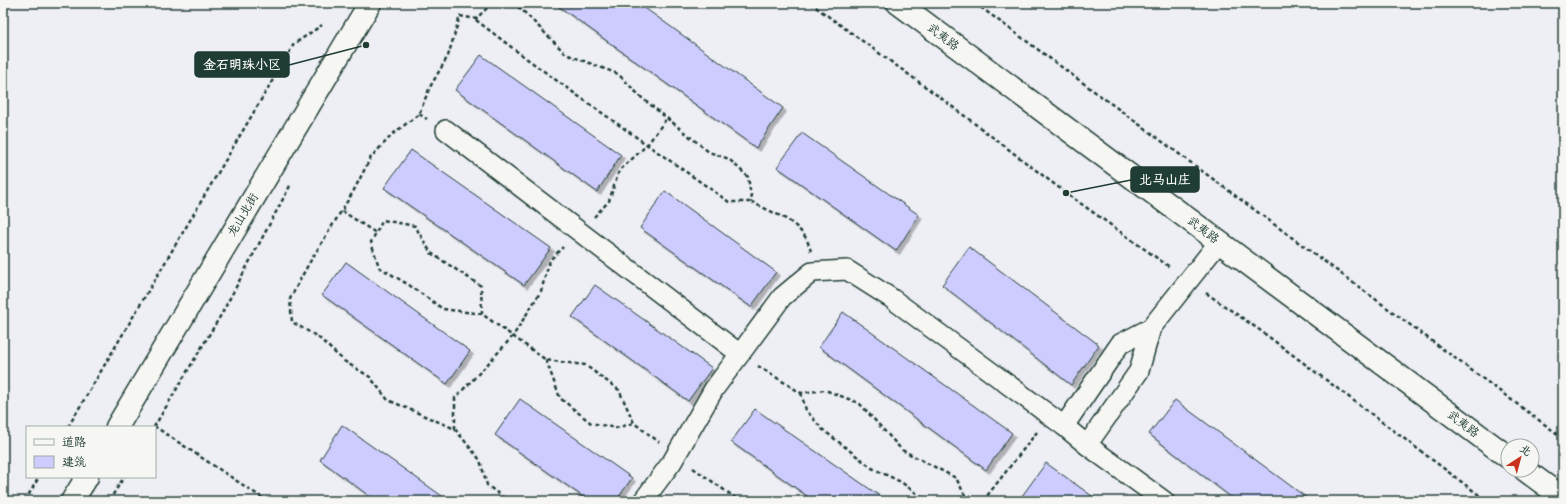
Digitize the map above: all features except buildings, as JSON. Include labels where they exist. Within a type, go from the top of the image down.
[{"type":"main road","name":"龙山北街","points":[[117,426],[370,3]]},
{"type":"main road","name":"武夷路","points":[[898,3],[1500,451]]},
{"type":"main road","points":[[72,501],[86,478]]},
{"type":"main road","points":[[1536,478],[1563,498]]},
{"type":"street","points":[[446,130],[740,354]]},
{"type":"street","points":[[1088,445],[1139,371],[1151,328],[1219,242]]},
{"type":"street","points":[[643,501],[676,455],[714,389],[782,297],[812,272],[847,270],[891,298],[1164,501]]},
{"type":"street","points":[[1059,423],[1120,344],[1151,328]]},
{"type":"path","points":[[476,19],[492,3]]},
{"type":"path","points":[[496,3],[520,8],[566,54],[618,74],[642,98],[709,152],[729,159],[748,177],[752,202]]},
{"type":"path","points":[[810,3],[941,98],[1066,193],[1260,331],[1487,501]]},
{"type":"path","points":[[975,3],[1563,438]]},
{"type":"path","points":[[508,501],[488,485],[480,460],[455,429],[388,400],[370,377],[344,361],[318,337],[292,322],[290,299],[308,265],[342,211],[371,157],[394,133],[419,114],[430,87],[448,56],[460,16],[476,19],[529,62],[729,202],[752,202],[766,210],[785,217],[804,234],[820,272]]},
{"type":"path","points":[[69,426],[294,44],[322,25]]},
{"type":"path","points":[[455,429],[455,398],[513,336],[541,291],[550,260],[580,232],[609,201],[619,171],[647,145],[667,118]]},
{"type":"path","points":[[155,426],[221,315],[292,183]]},
{"type":"path","points":[[342,211],[376,233]]},
{"type":"path","points":[[482,314],[481,286],[431,253],[415,226],[383,220],[371,242],[379,267],[409,285],[443,309],[482,314],[546,360],[586,365],[619,390],[634,423],[740,501]]},
{"type":"path","points":[[740,354],[801,393],[825,390],[859,403],[902,450],[956,478],[968,501]]},
{"type":"path","points":[[546,360],[560,398],[591,423],[616,428],[634,423]]},
{"type":"path","points":[[801,393],[806,410],[822,430],[872,468],[901,482],[927,501]]},
{"type":"path","points":[[983,501],[1036,432],[1059,423]]},
{"type":"path","points":[[156,428],[267,501]]},
{"type":"path","points":[[25,501],[38,478]]},
{"type":"path","points":[[110,501],[123,478]]},
{"type":"place","name":"金石明珠小区","points":[[366,45]]},
{"type":"place","name":"北马山庄","points":[[1066,193]]}]
